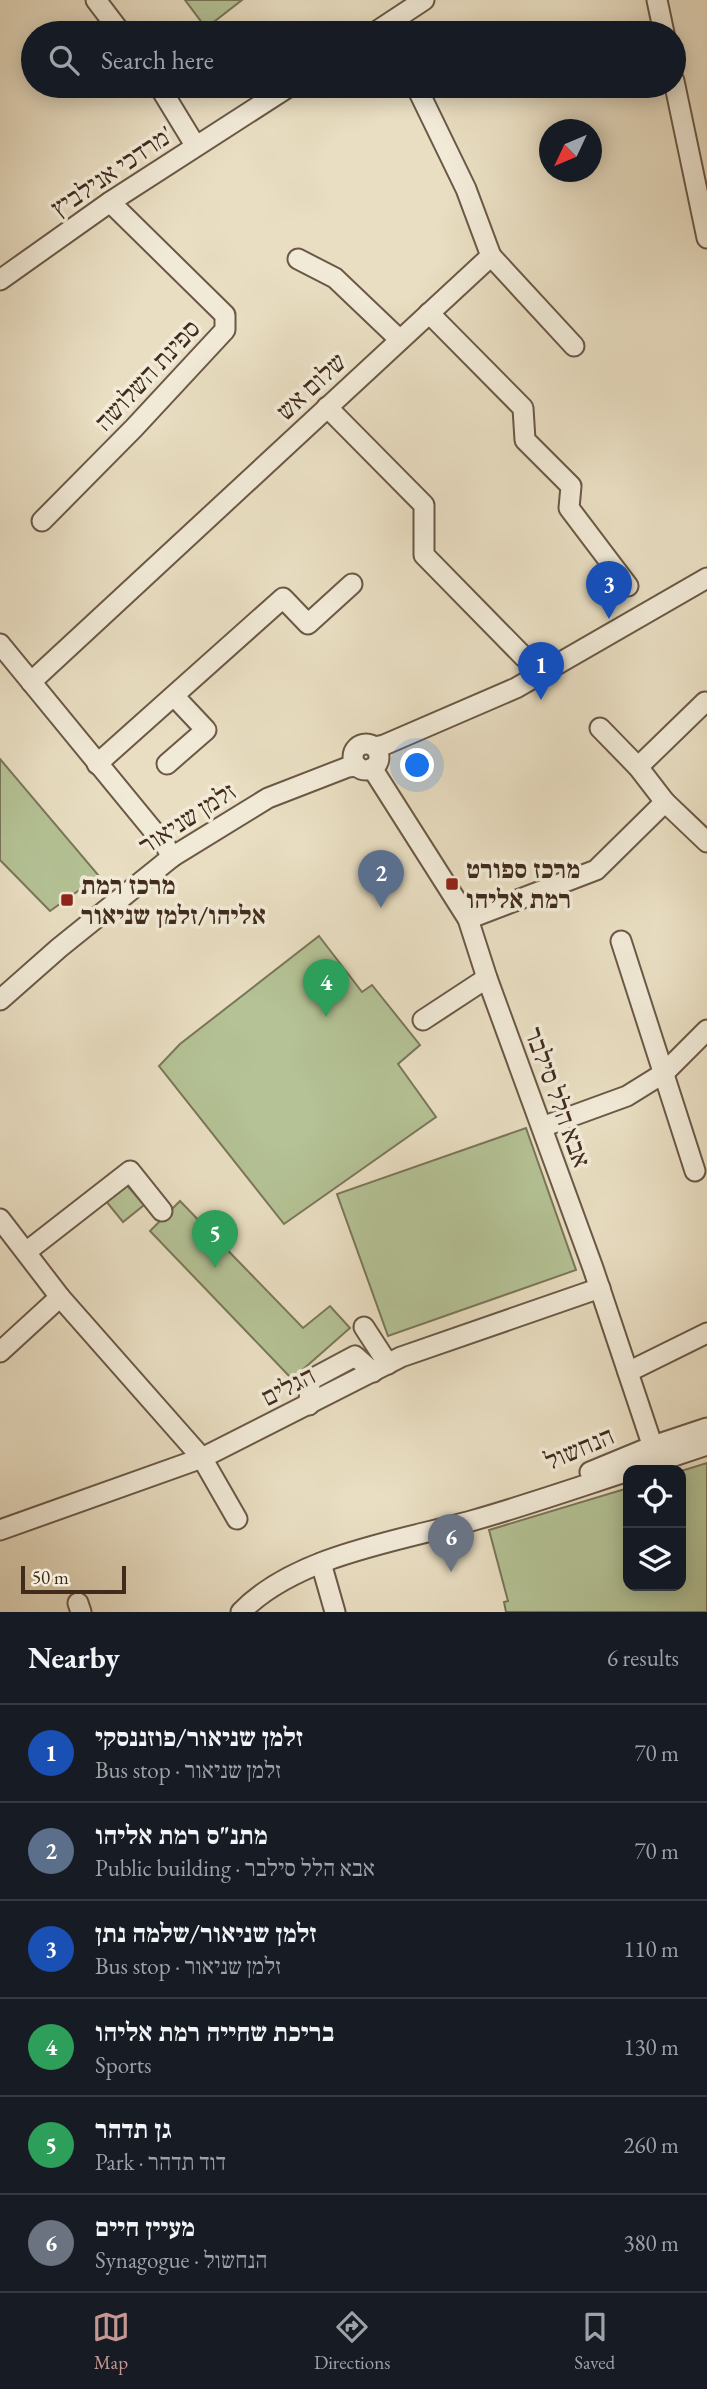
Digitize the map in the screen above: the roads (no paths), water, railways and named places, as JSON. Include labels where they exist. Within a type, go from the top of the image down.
[{"type":"street","points":[[96,0],[112,21]]},
{"type":"street","points":[[397,21],[424,0]]},
{"type":"street","points":[[657,0],[661,21]]},
{"type":"street","points":[[166,98],[195,145]]},
{"type":"street","name":"מרדכי אנילביץ'","points":[[4,270],[271,98]]},
{"type":"street","points":[[422,98],[466,189],[491,256],[574,346]]},
{"type":"street","points":[[678,98],[707,238]]},
{"type":"street","name":"ספינת השלושה","points":[[42,521],[225,330],[225,314],[110,202]]},
{"type":"street","name":"שלום אש","points":[[31,682],[491,256]]},
{"type":"street","points":[[298,259],[335,278],[400,340]]},
{"type":"street","points":[[429,313],[523,408],[525,440],[572,486],[569,508],[628,586]]},
{"type":"street","points":[[327,407],[424,505],[424,555],[524,657]]},
{"type":"street","name":"זלמן שניאור","points":[[367,759],[384,745],[516,688],[707,578]]},
{"type":"street","points":[[97,764],[283,598],[308,624],[352,584]]},
{"type":"street","name":"זלמן שניאור","points":[[0,984],[168,851],[268,798],[386,753],[524,693],[707,588]]},
{"type":"street","points":[[0,644],[168,851]]},
{"type":"street","points":[[167,764],[206,730],[174,696]]},
{"type":"street","points":[[638,767],[705,702]]},
{"type":"street","points":[[600,728],[638,767],[665,802],[707,842]]},
{"type":"street","name":"אבא הלל סילבר","points":[[367,759],[468,919],[656,1454]]},
{"type":"street","points":[[468,919],[596,870],[665,802]]},
{"type":"street","name":"זלמן שניאור","points":[[0,999],[168,851]]},
{"type":"street","points":[[621,942],[695,1171]]},
{"type":"street","points":[[423,1020],[487,978]]},
{"type":"street","points":[[542,1127],[627,1096],[664,1073],[707,1030]]},
{"type":"street","points":[[26,1252],[130,1171],[162,1211]]},
{"type":"street","points":[[0,1219],[60,1297],[202,1458],[237,1519]]},
{"type":"street","name":"הגלים","points":[[0,1530],[202,1458],[401,1357],[600,1289]]},
{"type":"street","points":[[0,1352],[60,1297]]},
{"type":"street","points":[[364,1327],[380,1368]]},
{"type":"street","points":[[628,1371],[707,1333]]},
{"type":"street","name":"הנחשול","points":[[639,1465],[707,1428]]},
{"type":"street","name":"הנחשול","points":[[472,1521],[656,1454],[707,1445]]},
{"type":"street","name":"הנחשול","points":[[241,1612],[265,1591],[342,1555],[472,1521],[623,1473]]},
{"type":"street","points":[[321,1563],[335,1612]]},
{"type":"place","name":"זלמן שניאור/שלמה נתן","points":[[609,619]]},
{"type":"place","name":"זלמן שניאור/פוזננסקי","points":[[541,700]]},
{"type":"place","name":"מרכז ספורט רמת אליהו","points":[[452,884]]},
{"type":"place","name":"מרכז רמת אליהו/זלמן שניאור","points":[[67,900]]},
{"type":"place","name":"מתנ\"ס רמת אליהו","points":[[381,908]]},
{"type":"place","name":"בריכת שחייה רמת אליהו","points":[[326,1017]]},
{"type":"place","name":"גן תדהר","points":[[215,1268]]},
{"type":"place","name":"מעיין חיים","points":[[451,1572]]}]
